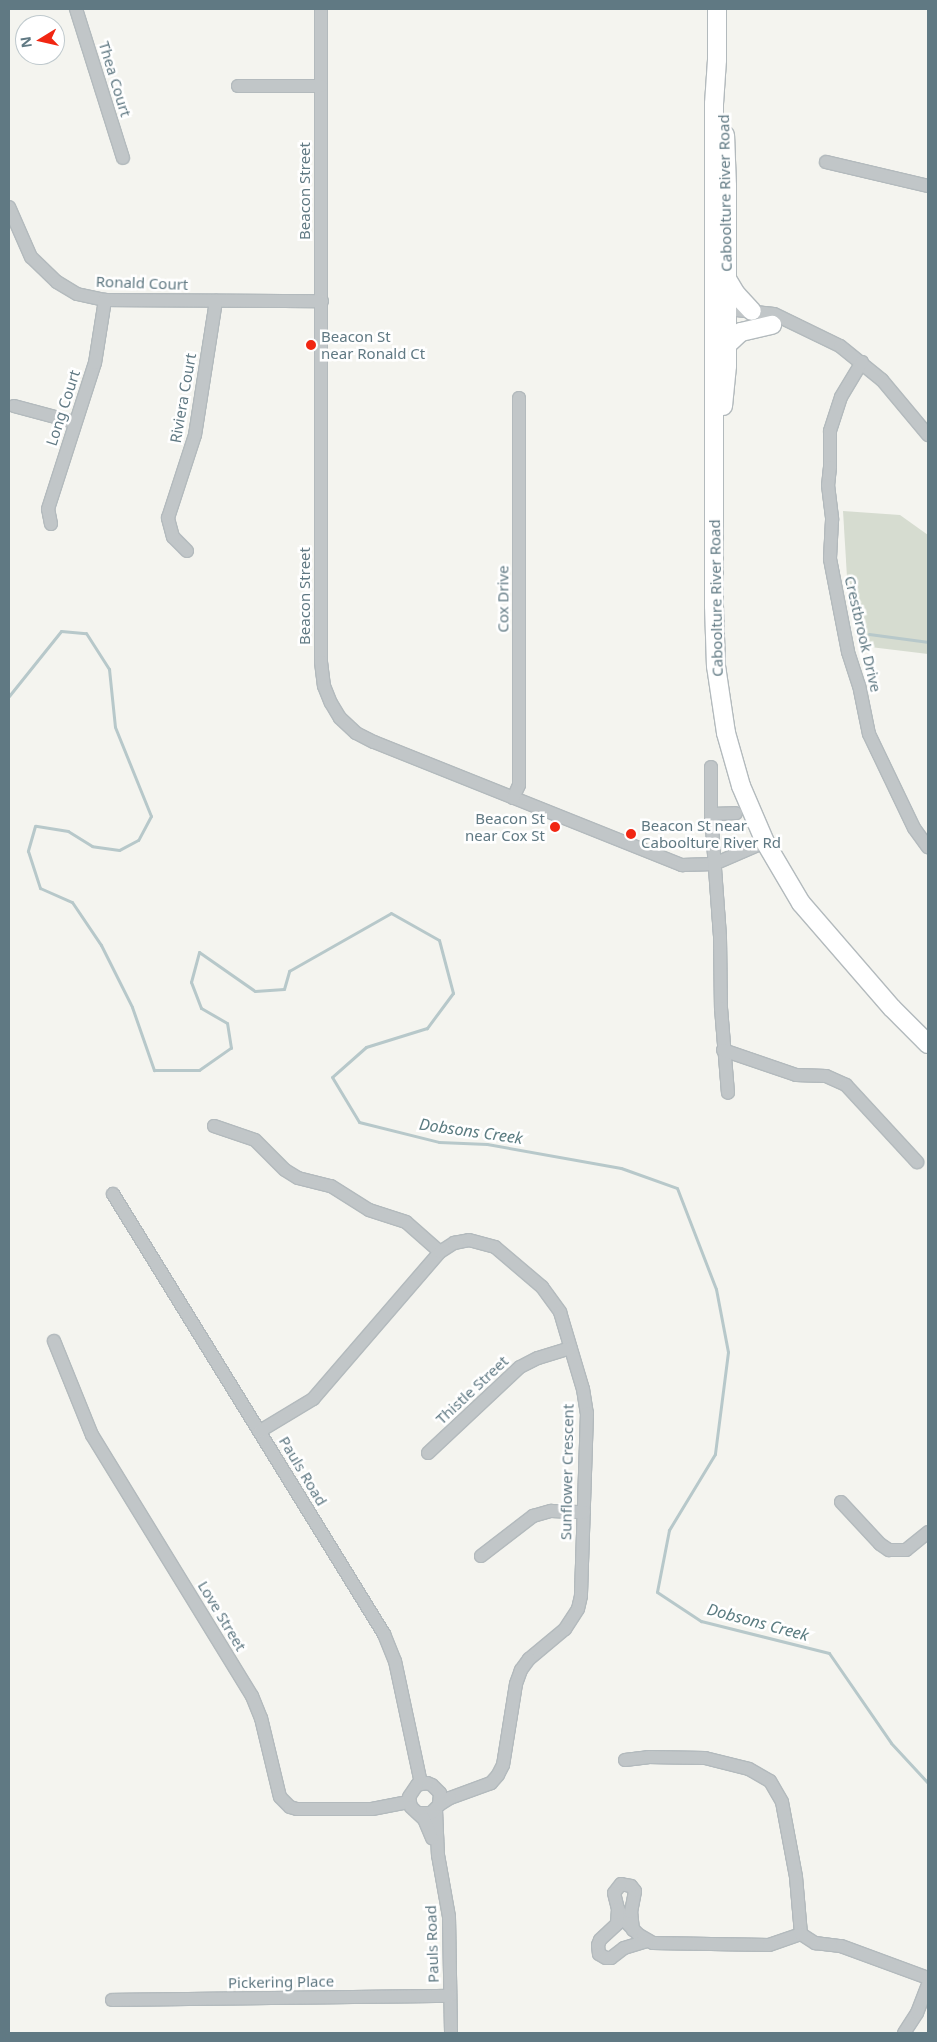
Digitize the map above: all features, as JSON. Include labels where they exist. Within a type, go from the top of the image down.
[{"type":"main road","name":"Caboolture River Road","points":[[717,9],[717,60],[714,104],[720,312],[715,476],[716,666],[726,732],[735,767],[765,842],[801,903],[892,1008],[928,1044]]},
{"type":"main road","name":"Caboolture River Road","points":[[715,476],[727,345],[720,312],[727,279],[726,149],[723,104],[717,60]]},
{"type":"main road","points":[[727,279],[736,294],[752,311]]},
{"type":"main road","points":[[727,345],[741,332],[772,326]]},
{"type":"street","name":"Thea Court","points":[[76,9],[123,158]]},
{"type":"street","name":"Beacon Street","points":[[321,9],[321,662],[324,686],[331,703],[340,718],[356,733],[682,865],[714,864],[765,842]]},
{"type":"street","points":[[238,86],[322,86]]},
{"type":"street","points":[[826,162],[928,186]]},
{"type":"street","name":"Ronald Court","points":[[9,207],[23,242],[41,269],[56,282],[77,294],[105,300],[322,301]]},
{"type":"street","name":"Long Court","points":[[51,524],[48,509],[74,422],[95,363],[105,300]]},
{"type":"street","name":"Riviera Court","points":[[187,551],[173,537],[168,518],[195,435],[216,301]]},
{"type":"street","points":[[720,312],[752,311],[774,314],[797,327],[826,339],[862,362],[882,380],[928,434]]},
{"type":"street","points":[[720,312],[772,326],[797,327]]},
{"type":"street","name":"Crestbrook Drive","points":[[862,362],[841,397],[830,431],[828,485],[832,520],[830,559],[835,591],[845,626],[848,652],[859,684],[869,734],[914,828],[928,847]]},
{"type":"street","name":"Cox Drive","points":[[513,798],[519,785],[519,398]]},
{"type":"street","points":[[14,406],[74,422]]},
{"type":"street","points":[[711,767],[711,814],[714,864],[718,885],[723,1050],[728,1093]]},
{"type":"street","points":[[711,814],[736,813]]},
{"type":"street","points":[[723,1050],[796,1075],[826,1076],[846,1085],[916,1162]]},
{"type":"street","points":[[214,1126],[255,1140],[285,1170],[298,1178],[341,1190],[368,1210],[406,1222],[440,1252]]},
{"type":"street","name":"Pauls Road","points":[[113,1194],[384,1634],[396,1661],[421,1784]]},
{"type":"street","name":"Sunflower Crescent","points":[[260,1431],[313,1398],[440,1252],[454,1243],[469,1240],[496,1248],[542,1287],[560,1312],[584,1389],[587,1413],[581,1596],[578,1609],[565,1629],[529,1659],[521,1670],[516,1684],[503,1765],[498,1776],[491,1783],[450,1798],[438,1808]]},
{"type":"street","name":"Love Street","points":[[54,1341],[92,1435],[252,1696],[261,1718],[280,1797],[290,1807],[298,1809],[372,1809],[409,1802]]},
{"type":"street","name":"Thistle Street","points":[[428,1453],[520,1367],[538,1358],[571,1348]]},
{"type":"street","points":[[841,1502],[880,1544],[889,1550],[906,1550],[928,1532]]},
{"type":"street","points":[[481,1556],[533,1516],[551,1511],[584,1512]]},
{"type":"street","points":[[625,1760],[648,1757],[705,1758],[749,1769],[770,1781],[782,1802],[796,1877],[801,1934]]},
{"type":"street","points":[[427,1783],[436,1788],[440,1793],[438,1808],[424,1815],[411,1807],[409,1802],[410,1792],[421,1784],[427,1783]]},
{"type":"street","name":"Sunflower Crescent","points":[[436,1788],[471,1790]]},
{"type":"street","name":"Pauls Road","points":[[438,1808],[438,1854],[449,1917],[451,2033]]},
{"type":"street","name":"Pauls Road","points":[[419,1813],[424,1819],[438,1854]]},
{"type":"street","points":[[633,1930],[631,1912],[635,1891],[626,1883],[617,1887],[614,1893],[618,1909],[617,1924],[598,1944],[599,1954],[606,1958],[611,1958],[624,1948],[647,1941]]},
{"type":"street","points":[[618,1909],[633,1930],[647,1941],[660,1944],[769,1945],[801,1934]]},
{"type":"street","points":[[801,1934],[815,1943],[841,1946],[928,1978]]},
{"type":"street","points":[[904,2033],[917,2013],[928,1984]]},
{"type":"street","name":"Pickering Place","points":[[112,2000],[450,1996]]},
{"type":"shaded area","points":[[843,511],[900,515],[928,535],[928,654],[862,646],[847,577]]},
{"type":"waterway","name":"Dobsons Creek","points":[[9,696],[61,631],[86,633],[109,669],[115,727],[151,816],[138,840],[119,850],[92,846],[68,831],[35,826],[28,851],[40,888],[72,902],[101,945],[132,1007],[154,1070],[199,1070],[231,1048],[227,1023],[201,1008],[191,982],[199,952],[255,991],[284,989],[289,971],[391,913],[439,940],[453,993],[427,1028],[366,1047],[332,1077],[359,1122],[439,1142],[487,1144],[621,1168],[677,1188],[716,1289],[728,1352],[715,1454],[669,1530],[657,1592],[701,1621],[829,1653],[891,1743],[928,1783]]},
{"type":"waterway","points":[[869,634],[928,642]]},
{"type":"place","name":"Beacon St near Ronald Ct","points":[[311,345]]},
{"type":"place","name":"Beacon St near Cox St","points":[[555,827]]},
{"type":"place","name":"Beacon St near Caboolture River Rd","points":[[631,834]]}]
